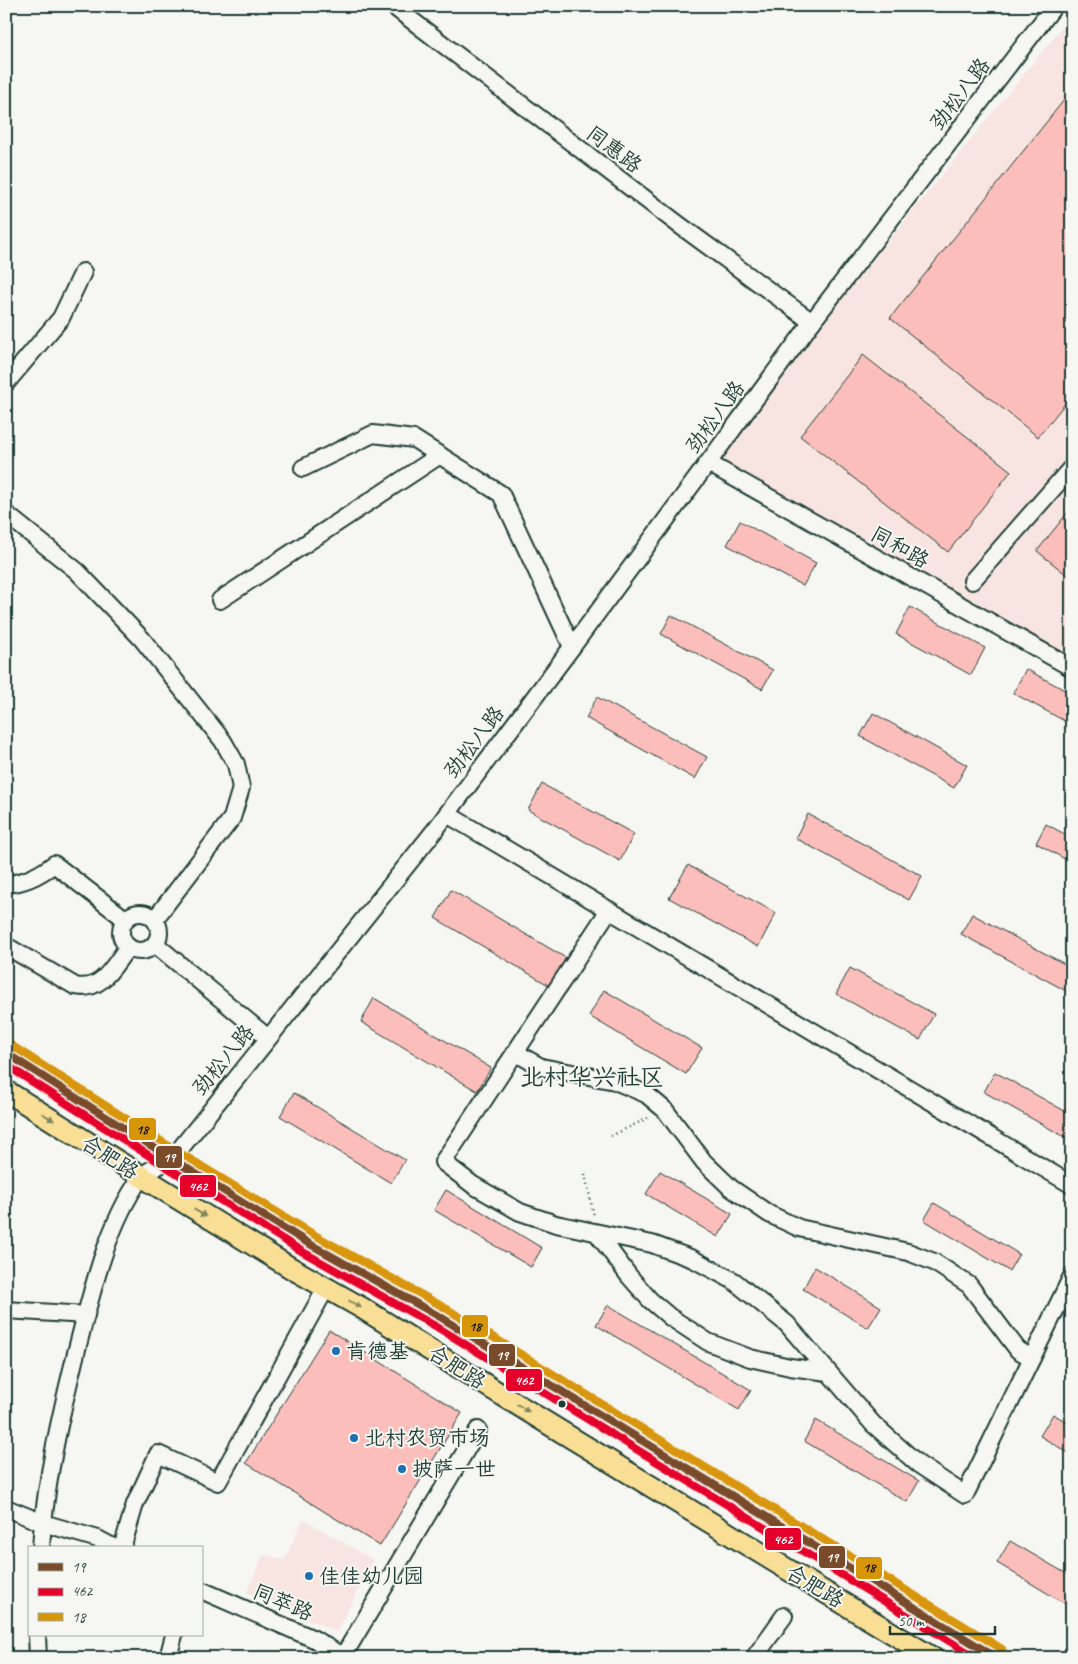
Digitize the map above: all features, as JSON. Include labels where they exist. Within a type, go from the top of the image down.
[{"type":"main road","name":"合肥路","points":[[6,1053],[172,1159],[308,1242],[450,1323],[997,1658]]},
{"type":"main road","name":"合肥路","points":[[6,1091],[141,1176],[362,1308],[538,1418],[933,1658]]},
{"type":"street","name":"同惠路","points":[[392,6],[678,224],[812,322]]},
{"type":"street","name":"劲松八路","points":[[141,1176],[172,1159],[446,814],[812,322],[1054,6]]},
{"type":"street","points":[[6,383],[61,318],[83,272]]},
{"type":"street","points":[[303,468],[373,434],[414,439],[501,494],[572,647]]},
{"type":"street","points":[[220,600],[440,455]]},
{"type":"street","name":"同和路","points":[[708,463],[1072,668]]},
{"type":"street","points":[[972,581],[1072,467]]},
{"type":"street","points":[[6,514],[77,570],[142,639],[224,741],[236,764],[240,788],[232,818],[154,919]]},
{"type":"street","points":[[446,814],[1072,1185]]},
{"type":"street","points":[[6,884],[25,881],[37,876],[54,864],[125,919]]},
{"type":"street","points":[[609,910],[443,1162],[473,1185],[520,1212],[556,1224],[652,1244],[693,1259],[734,1281],[787,1324],[873,1424],[918,1464],[965,1495],[1072,1276]]},
{"type":"street","points":[[136,913],[143,913],[154,919],[159,931],[156,944],[139,952],[128,947],[124,943],[121,931],[125,919],[136,913]]},
{"type":"street","points":[[156,944],[268,1038]]},
{"type":"street","points":[[6,946],[75,986],[84,988],[95,985],[104,977],[128,947]]},
{"type":"street","points":[[516,1052],[541,1067],[550,1070],[615,1081],[646,1094],[665,1110],[704,1162],[732,1188],[769,1214],[798,1228],[908,1252],[934,1262],[969,1285],[1018,1350],[1032,1358]]},
{"type":"street","points":[[41,1546],[43,1523],[62,1408],[86,1315],[103,1258],[120,1215],[141,1176]]},
{"type":"street","points":[[597,1233],[629,1276],[650,1300],[670,1317],[708,1342],[750,1358],[790,1367],[828,1372]]},
{"type":"street","points":[[123,1546],[135,1504],[158,1454],[218,1482],[326,1288]]},
{"type":"street","points":[[6,1310],[86,1315]]},
{"type":"street","points":[[343,1657],[478,1430]]},
{"type":"street","points":[[6,1508],[43,1523],[98,1539],[112,1546]]},
{"type":"street","name":"同萃路","points":[[202,1590],[314,1639],[343,1657]]},
{"type":"street","points":[[754,1658],[784,1616]]},
{"type":"street","points":[[37,1636],[38,1658]]},
{"type":"street","points":[[168,1658],[174,1636]]},
{"type":"path","points":[[611,1136],[665,1110]]},
{"type":"path","points":[[585,1174],[597,1233]]},
{"type":"shaded area","points":[[1072,15],[1072,667],[708,463]]},
{"type":"shaded area","name":"佳佳幼儿园","points":[[303,1519],[373,1560],[337,1632],[247,1592],[263,1555],[285,1560]]},
{"type":"shaded area","points":[[6,1596],[11,1597],[11,1658],[6,1658]]},
{"type":"building","points":[[1072,90],[1072,395],[1038,437],[890,318]]},
{"type":"building","points":[[863,355],[1011,471],[948,552],[800,436]]},
{"type":"building","points":[[1072,507],[1072,579],[1037,551]]},
{"type":"building","points":[[740,521],[816,563],[803,586],[727,545]]},
{"type":"building","points":[[910,607],[985,648],[971,675],[896,634]]},
{"type":"building","points":[[671,615],[773,670],[762,689],[661,634]]},
{"type":"building","points":[[1026,669],[1072,694],[1072,725],[1013,693]]},
{"type":"building","points":[[597,697],[707,757],[695,779],[586,718]]},
{"type":"building","points":[[873,713],[967,765],[954,788],[860,736]]},
{"type":"building","points":[[542,784],[634,834],[620,861],[528,810]]},
{"type":"building","points":[[808,814],[922,876],[909,900],[795,838]]},
{"type":"building","points":[[1046,824],[1072,838],[1072,863],[1036,843]]},
{"type":"building","points":[[688,865],[776,913],[758,947],[669,898]]},
{"type":"building","points":[[451,890],[566,958],[550,986],[435,918]]},
{"type":"building","points":[[972,914],[1072,968],[1072,994],[961,934]]},
{"type":"building","points":[[850,968],[934,1014],[920,1040],[836,994]]},
{"type":"building","points":[[604,990],[702,1048],[686,1074],[589,1016]]},
{"type":"building","points":[[374,998],[491,1068],[477,1091],[361,1022]]},
{"type":"building","points":[[995,1072],[1072,1115],[1072,1141],[984,1092]]},
{"type":"building","points":[[294,1093],[405,1160],[391,1183],[280,1116]]},
{"type":"building","points":[[660,1171],[732,1214],[718,1237],[646,1194]]},
{"type":"building","points":[[446,1190],[542,1248],[531,1267],[434,1210]]},
{"type":"building","points":[[934,1203],[1019,1254],[1009,1271],[924,1220]]},
{"type":"building","points":[[815,1267],[881,1307],[868,1328],[803,1289]]},
{"type":"building","points":[[608,1305],[751,1390],[739,1410],[596,1325]]},
{"type":"building","name":"北村农贸市场","points":[[329,1330],[462,1413],[380,1546],[246,1463]]},
{"type":"building","points":[[1053,1414],[1072,1425],[1072,1455],[1040,1436]]},
{"type":"building","points":[[816,1420],[919,1481],[907,1502],[804,1441]]},
{"type":"building","points":[[1010,1541],[1072,1577],[1072,1608],[997,1563]]},
{"type":"transit line","name":"18","points":[[11,1045],[177,1151],[313,1234],[447,1309],[1002,1649]]},
{"type":"transit line","name":"19","points":[[6,1053],[308,1243],[442,1318],[997,1658]]},
{"type":"transit line","name":"462","points":[[6,1065],[303,1252],[437,1327],[977,1658]]},
{"type":"place","name":"肯德基","points":[[336,1351]]},
{"type":"place","name":"北村农贸市场","points":[[354,1438]]},
{"type":"place","name":"披萨一世","points":[[402,1469]]},
{"type":"place","name":"佳佳幼儿园","points":[[309,1576]]},
{"type":"district","name":"北村华兴社区","points":[[592,1077]]}]
